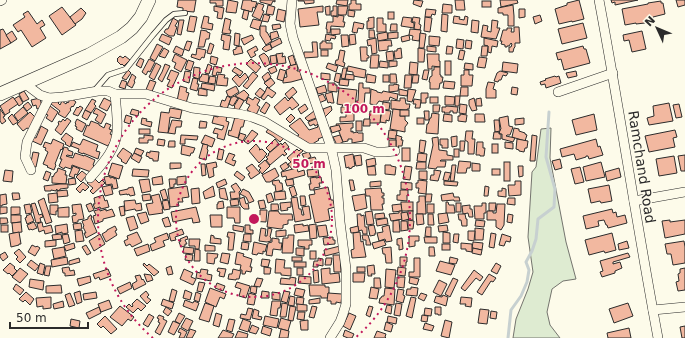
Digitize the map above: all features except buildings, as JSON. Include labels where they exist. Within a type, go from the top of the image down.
[{"type":"street","points":[[0,94],[89,55],[122,37],[141,17],[150,0]]},
{"type":"street","points":[[292,0],[290,24],[293,38],[331,147],[336,170],[346,283],[346,304],[340,322],[330,338]]},
{"type":"street","name":"Ramchand Road","points":[[599,0],[613,73],[658,338]]},
{"type":"street","points":[[558,92],[613,73]]},
{"type":"street","points":[[24,83],[40,95],[49,98],[108,91],[115,94],[146,94],[192,108],[246,115],[265,122],[308,148],[364,148],[376,152],[394,150]]},
{"type":"street","points":[[90,178],[104,162],[112,148],[116,136],[117,117],[115,94]]},
{"type":"street","points":[[31,170],[25,157],[26,148],[30,135],[49,98]]},
{"type":"street","points":[[634,201],[685,192]]},
{"type":"street","points":[[653,310],[685,307]]},
{"type":"lane","points":[[93,92],[108,75],[126,69],[152,35],[166,20],[174,14],[185,13]]},
{"type":"green space","points":[[551,128],[550,158],[566,242],[576,279],[563,281],[552,289],[547,312],[550,325],[560,338],[513,338],[516,319],[533,272],[528,237],[532,172],[536,167],[541,129]]},
{"type":"waterway","points":[[508,338],[511,310],[521,296],[527,282],[529,270],[526,262],[536,239],[538,219],[554,207],[555,189],[546,157],[549,112]]}]
